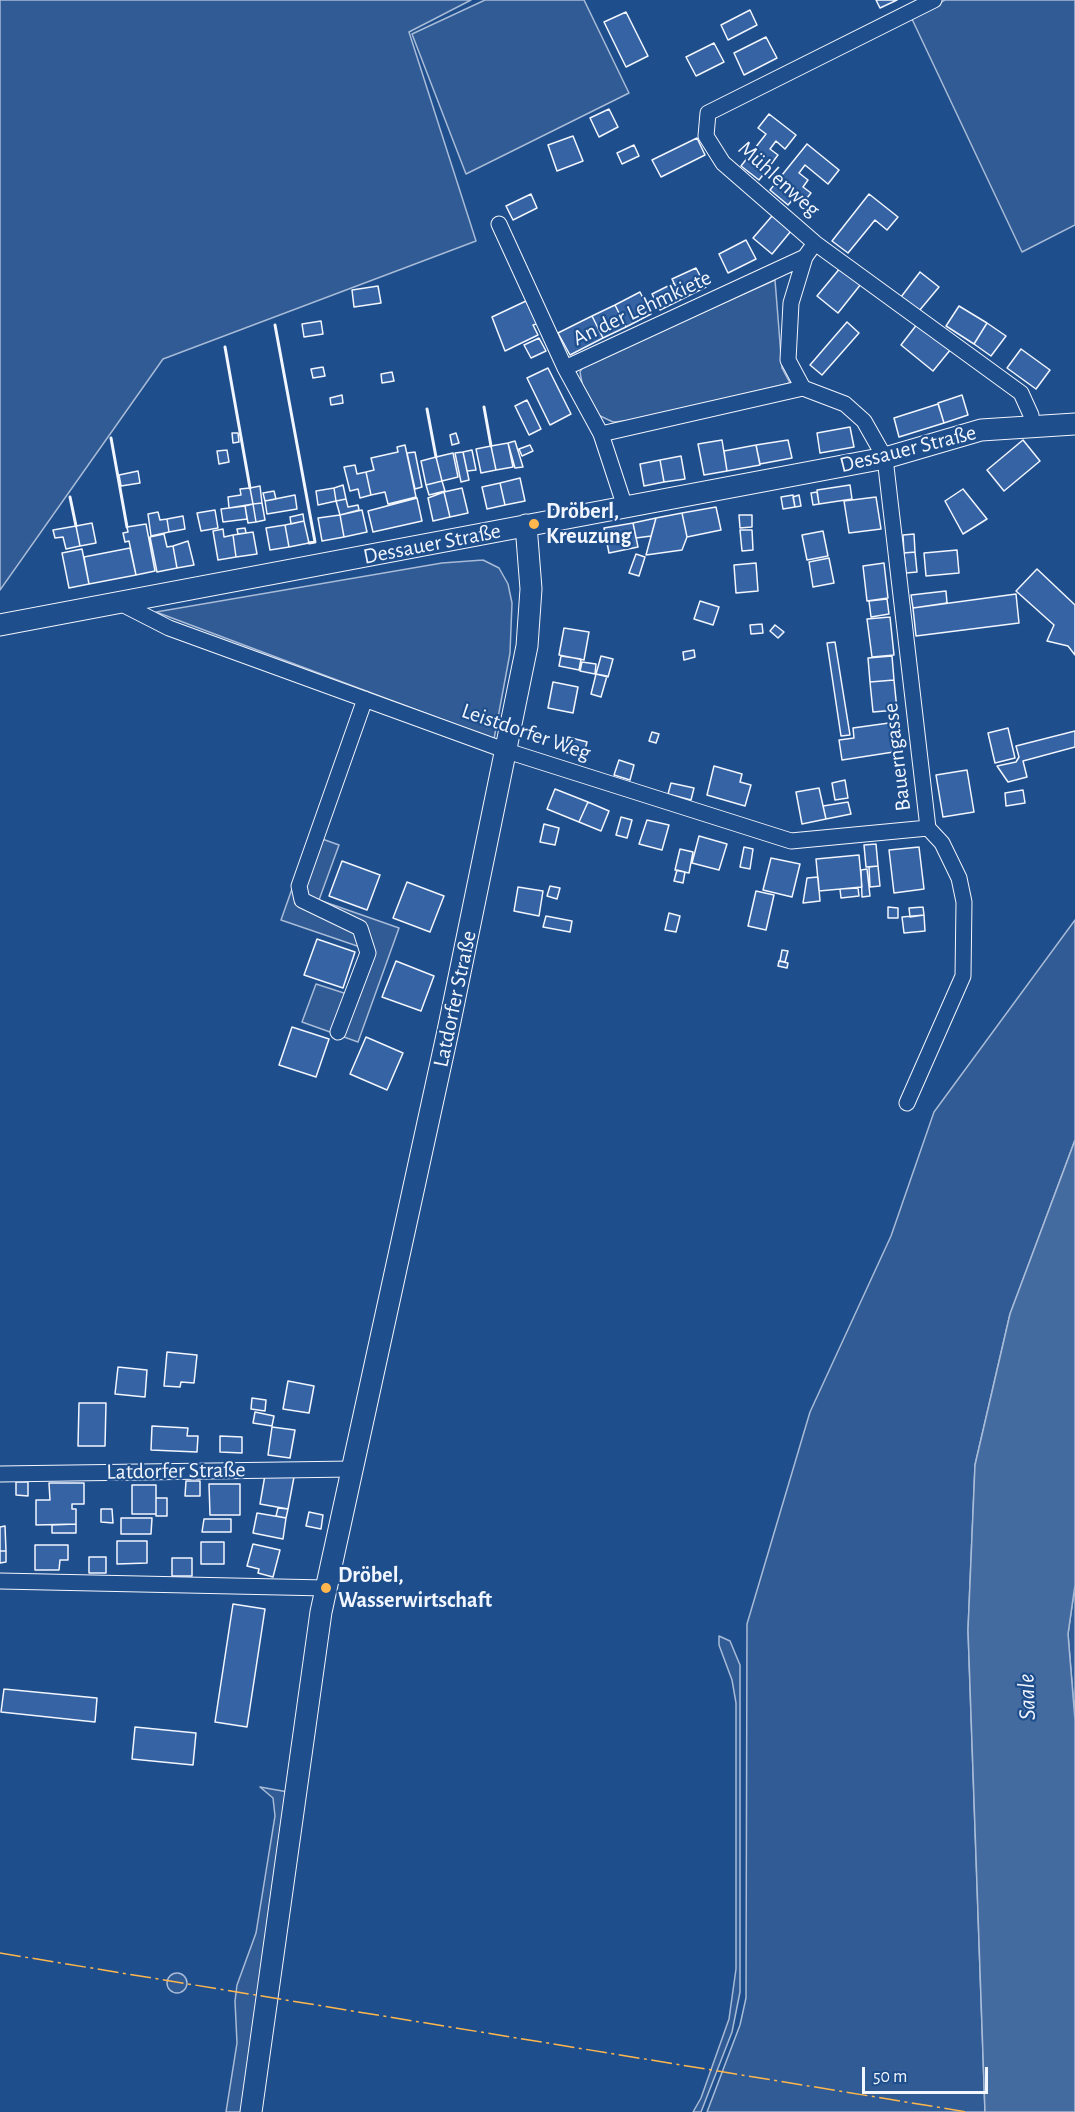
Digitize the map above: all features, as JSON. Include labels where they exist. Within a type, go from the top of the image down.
[{"type":"main road","name":"Dessauer Straße","points":[[0,625],[122,604],[885,458],[981,430],[1075,424]]},
{"type":"main road","name":"Latdorfer Straße","points":[[251,2112],[321,1612],[507,751],[527,646],[531,589],[526,525]]},
{"type":"street","name":"Mühlenweg","points":[[934,0],[708,113],[706,136],[723,163],[815,243],[1021,393],[1031,415],[1031,426]]},
{"type":"street","points":[[499,224],[565,368]]},
{"type":"street","name":"An der Lehmkiete","points":[[803,388],[788,360],[791,303],[805,257],[815,243]]},
{"type":"street","name":"An der Lehmkiete","points":[[625,507],[601,434],[565,368],[805,257]]},
{"type":"street","points":[[601,434],[803,388],[845,404],[864,421],[885,458]]},
{"type":"street","name":"Bauerngasse","points":[[885,458],[928,828],[942,843],[959,879],[964,903],[963,976],[907,1103]]},
{"type":"street","name":"Leistdorfer Weg","points":[[122,604],[169,628],[507,751],[791,841],[928,828]]},
{"type":"street","points":[[338,1032],[368,953],[360,928],[302,900],[298,886],[365,699]]},
{"type":"street","name":"Latdorfer Straße","points":[[0,1474],[352,1469]]},
{"type":"street","points":[[0,1581],[326,1588]]},
{"type":"shaded area","points":[[0,0],[471,0],[409,32],[476,241],[163,359],[0,590]]},
{"type":"shaded area","points":[[485,0],[584,0],[629,93],[466,174],[412,34]]},
{"type":"shaded area","points":[[945,0],[1075,0],[1075,225],[1022,252],[911,17]]},
{"type":"shaded area","points":[[775,280],[782,368],[790,383],[638,420],[613,422],[596,414],[583,389],[580,372],[584,365]]},
{"type":"shaded area","points":[[483,560],[499,568],[508,584],[512,603],[510,653],[494,739],[156,612],[442,563]]},
{"type":"shaded area","points":[[311,835],[339,845],[319,900],[399,928],[358,1042],[302,1022],[316,984],[347,994],[363,948],[281,920]]},
{"type":"shaded area","points":[[1075,920],[1075,1140],[1010,1314],[975,1465],[968,1630],[985,2112],[707,2112],[740,2025],[746,1998],[747,1624],[810,1412],[891,1236],[934,1112]]},
{"type":"shaded area","points":[[1075,1585],[1075,1720],[1068,1634]]},
{"type":"shaded area","points":[[719,1636],[730,1641],[740,1665],[740,1992],[732,2032],[701,2112],[693,2112],[701,2098],[729,2019],[736,1969],[736,1703],[732,1680],[719,1645]]},
{"type":"shaded area","points":[[260,1787],[288,1792],[242,2112],[226,2112],[237,2043],[235,2001],[237,1985],[256,1933],[275,1816],[273,1798]]},
{"type":"shaded area","points":[[173,1973],[181,1973],[187,1979],[187,1987],[181,1993],[173,1993],[167,1987],[167,1979]]},
{"type":"water","name":"Saale","points":[[1075,1140],[1075,1585],[1068,1634],[1075,1720],[1075,2112],[985,2112],[968,1630],[975,1465],[1010,1314]]},
{"type":"building","points":[[876,0],[897,0],[880,8]]},
{"type":"building","points":[[750,10],[757,25],[728,40],[721,25]]},
{"type":"building","points":[[626,12],[648,56],[626,67],[604,22]]},
{"type":"building","points":[[766,37],[777,58],[744,75],[734,53]]},
{"type":"building","points":[[714,43],[724,62],[696,76],[686,57]]},
{"type":"building","points":[[609,109],[618,127],[599,137],[590,118]]},
{"type":"building","points":[[769,114],[796,135],[785,149],[776,141],[770,149],[778,155],[759,180],[741,166],[766,134],[758,128]]},
{"type":"building","points":[[573,136],[583,161],[557,171],[548,145]]},
{"type":"building","points":[[697,138],[705,155],[661,177],[652,160]]},
{"type":"building","points":[[807,144],[839,170],[828,184],[805,165],[799,173],[808,180],[803,187],[811,193],[803,203],[795,197],[788,205],[770,190]]},
{"type":"building","points":[[634,145],[639,156],[622,164],[617,153]]},
{"type":"building","points":[[531,194],[537,208],[513,220],[506,206]]},
{"type":"building","points":[[869,194],[898,217],[887,230],[875,220],[848,253],[832,241]]},
{"type":"building","points":[[772,216],[791,231],[772,254],[753,238]]},
{"type":"building","points":[[746,240],[756,259],[728,273],[719,254]]},
{"type":"building","points":[[841,267],[861,284],[838,313],[817,296]]},
{"type":"building","points":[[696,268],[706,287],[682,299],[672,279]]},
{"type":"building","points":[[920,272],[939,287],[919,311],[901,297]]},
{"type":"building","points":[[674,283],[682,299],[660,310],[652,294]]},
{"type":"building","points":[[378,286],[381,303],[354,307],[352,290]]},
{"type":"building","points":[[640,292],[651,314],[626,327],[615,305]]},
{"type":"building","points":[[526,301],[537,324],[533,325],[538,335],[505,351],[492,317]]},
{"type":"building","points":[[615,305],[626,327],[603,338],[592,316]]},
{"type":"building","points":[[959,306],[987,323],[974,344],[946,326]]},
{"type":"building","points":[[592,316],[603,338],[570,355],[558,333]]},
{"type":"building","points":[[321,321],[323,334],[304,337],[302,324]]},
{"type":"building","points":[[847,322],[859,333],[822,375],[810,365]]},
{"type":"building","points":[[918,323],[951,349],[933,371],[901,345]]},
{"type":"building","points":[[987,323],[1006,336],[991,356],[974,344]]},
{"type":"building","points":[[539,338],[546,351],[531,358],[524,345]]},
{"type":"building","points":[[1021,349],[1050,370],[1036,389],[1007,368]]},
{"type":"building","points":[[323,367],[325,376],[313,378],[311,369]]},
{"type":"building","points":[[548,368],[571,414],[550,425],[527,378]]},
{"type":"building","points":[[392,372],[394,381],[382,383],[381,374]]},
{"type":"building","points":[[342,395],[343,403],[331,405],[330,398]]},
{"type":"building","points":[[962,395],[968,415],[944,423],[938,403]]},
{"type":"building","points":[[527,400],[541,429],[529,435],[515,406]]},
{"type":"building","points":[[938,404],[944,423],[899,437],[894,418]]},
{"type":"building","points":[[850,427],[854,447],[820,453],[817,433]]},
{"type":"building","points":[[232,433],[238,433],[239,442],[233,443]]},
{"type":"building","points":[[456,433],[459,443],[452,445],[450,435]]},
{"type":"building","points":[[722,440],[727,471],[704,475],[698,444]]},
{"type":"building","points":[[788,440],[792,458],[760,464],[756,445]]},
{"type":"building","points":[[1023,440],[1040,461],[1004,491],[987,470]]},
{"type":"building","points":[[515,441],[523,467],[515,468],[508,443]]},
{"type":"building","points":[[508,443],[513,467],[496,470],[491,446]]},
{"type":"building","points":[[405,445],[416,497],[388,504],[385,492],[371,495],[366,472],[374,470],[371,458],[398,452],[397,447]]},
{"type":"building","points":[[530,445],[533,451],[522,456],[519,449]]},
{"type":"building","points":[[756,445],[760,465],[727,471],[724,451]]},
{"type":"building","points":[[491,446],[496,470],[481,473],[476,449]]},
{"type":"building","points":[[227,450],[229,462],[219,464],[217,451]]},
{"type":"building","points":[[472,450],[476,470],[467,471],[463,452]]},
{"type":"building","points":[[415,452],[422,487],[415,489],[407,453]]},
{"type":"building","points":[[463,452],[469,480],[461,482],[455,453]]},
{"type":"building","points":[[453,453],[458,477],[442,481],[436,457]]},
{"type":"building","points":[[681,456],[685,479],[664,482],[660,460]]},
{"type":"building","points":[[436,457],[442,481],[426,485],[421,461]]},
{"type":"building","points":[[660,460],[664,482],[644,486],[640,464]]},
{"type":"building","points":[[355,465],[357,474],[366,472],[371,495],[360,498],[358,489],[350,491],[344,467]]},
{"type":"building","points":[[138,471],[140,483],[121,486],[119,475]]},
{"type":"building","points":[[520,478],[525,501],[505,505],[500,483]]},
{"type":"building","points":[[442,481],[445,491],[429,495],[426,485]]},
{"type":"building","points":[[500,483],[505,505],[487,509],[482,487]]},
{"type":"building","points":[[343,485],[346,499],[336,501],[334,488]]},
{"type":"building","points":[[850,485],[852,499],[819,504],[817,490]]},
{"type":"building","points":[[260,486],[262,503],[253,504],[250,488]]},
{"type":"building","points":[[250,488],[253,504],[229,508],[228,497],[241,495],[240,489]]},
{"type":"building","points":[[334,488],[336,501],[318,505],[316,491]]},
{"type":"building","points":[[462,488],[468,513],[450,517],[444,492]]},
{"type":"building","points":[[963,489],[987,519],[963,534],[945,501]]},
{"type":"building","points":[[274,491],[276,499],[265,501],[263,493]]},
{"type":"building","points":[[444,492],[450,517],[433,521],[428,498]]},
{"type":"building","points":[[817,492],[819,504],[813,505],[811,493]]},
{"type":"building","points":[[295,495],[297,509],[267,514],[265,501]]},
{"type":"building","points":[[793,495],[795,507],[783,509],[781,497]]},
{"type":"building","points":[[799,495],[801,506],[795,507],[793,497]]},
{"type":"building","points":[[876,497],[881,529],[849,533],[844,501]]},
{"type":"building","points":[[417,498],[422,521],[373,532],[368,511]]},
{"type":"building","points":[[346,499],[348,507],[358,505],[359,510],[340,515],[336,501]]},
{"type":"building","points":[[262,503],[265,520],[256,522],[253,504]]},
{"type":"building","points":[[253,504],[256,522],[248,523],[245,506]]},
{"type":"building","points":[[245,506],[247,519],[223,522],[221,509]]},
{"type":"building","points":[[716,507],[721,530],[687,537],[682,513]]},
{"type":"building","points":[[215,510],[218,528],[201,531],[197,513]]},
{"type":"building","points":[[362,510],[367,532],[344,537],[340,515]]},
{"type":"building","points":[[158,512],[160,520],[167,519],[169,532],[151,536],[148,514]]},
{"type":"building","points":[[682,513],[687,537],[682,550],[646,555],[656,518]]},
{"type":"building","points":[[303,514],[304,521],[291,524],[290,517]]},
{"type":"building","points":[[340,515],[344,537],[322,541],[318,518]]},
{"type":"building","points":[[739,515],[752,515],[752,527],[740,528]]},
{"type":"building","points":[[183,516],[185,529],[169,532],[167,519]]},
{"type":"building","points":[[656,518],[651,536],[636,538],[633,523]]},
{"type":"building","points":[[304,521],[309,543],[289,547],[285,525]]},
{"type":"building","points":[[92,523],[96,543],[80,546],[76,526]]},
{"type":"building","points":[[633,523],[638,547],[609,553],[604,528]]},
{"type":"building","points":[[146,524],[155,571],[136,575],[129,541],[125,542],[123,533],[128,532],[127,527]]},
{"type":"building","points":[[285,525],[289,547],[270,550],[266,528]]},
{"type":"building","points":[[76,526],[80,546],[66,549],[63,537],[55,538],[53,530]]},
{"type":"building","points":[[245,528],[246,533],[238,534],[237,529]]},
{"type":"building","points":[[223,529],[224,537],[233,535],[236,557],[218,560],[213,531]]},
{"type":"building","points":[[740,530],[752,530],[753,550],[742,551]]},
{"type":"building","points":[[823,531],[828,556],[807,560],[802,535]]},
{"type":"building","points":[[253,532],[257,554],[236,557],[233,535]]},
{"type":"building","points":[[164,534],[167,547],[173,546],[177,568],[157,572],[150,537]]},
{"type":"building","points":[[914,534],[915,552],[904,553],[903,535]]},
{"type":"building","points":[[188,541],[194,565],[177,568],[173,546]]},
{"type":"building","points":[[130,548],[136,575],[89,584],[84,557]]},
{"type":"building","points":[[82,549],[89,584],[69,588],[62,553]]},
{"type":"building","points":[[957,550],[959,573],[926,576],[924,553]]},
{"type":"building","points":[[915,552],[917,572],[906,573],[904,553]]},
{"type":"building","points":[[636,554],[645,557],[639,576],[629,573]]},
{"type":"building","points":[[829,558],[834,583],[813,587],[809,562]]},
{"type":"building","points":[[756,563],[758,591],[736,593],[734,565]]},
{"type":"building","points":[[884,563],[888,598],[867,601],[863,566]]},
{"type":"building","points":[[1037,569],[1075,605],[1075,655],[1068,646],[1047,641],[1054,625],[1016,591]]},
{"type":"building","points":[[946,591],[947,603],[913,608],[911,595]]},
{"type":"building","points":[[1016,594],[1019,623],[916,636],[913,608]]},
{"type":"building","points":[[887,599],[889,614],[871,617],[869,601]]},
{"type":"building","points":[[700,601],[719,607],[713,625],[694,619]]},
{"type":"building","points":[[890,617],[894,655],[872,657],[867,619]]},
{"type":"building","points":[[762,624],[763,633],[751,634],[750,625]]},
{"type":"building","points":[[775,625],[784,632],[778,638],[770,631]]},
{"type":"building","points":[[564,628],[589,632],[584,660],[559,655]]},
{"type":"building","points":[[835,642],[850,735],[841,736],[827,643]]},
{"type":"building","points":[[694,650],[695,657],[684,660],[683,652]]},
{"type":"building","points":[[561,656],[581,659],[579,670],[559,666]]},
{"type":"building","points":[[601,656],[613,659],[608,677],[596,674]]},
{"type":"building","points":[[892,656],[894,680],[870,682],[868,658]]},
{"type":"building","points":[[582,662],[596,664],[595,674],[580,671]]},
{"type":"building","points":[[596,674],[607,676],[601,697],[591,694]]},
{"type":"building","points":[[894,680],[897,710],[873,712],[870,682]]},
{"type":"building","points":[[553,682],[578,687],[573,713],[548,708]]},
{"type":"building","points":[[896,722],[900,751],[842,760],[839,740],[854,738],[853,728]]},
{"type":"building","points":[[1008,728],[1015,758],[995,763],[988,733]]},
{"type":"building","points":[[1075,731],[1075,747],[1023,761],[1027,777],[1008,782],[997,766],[1016,762],[1019,757],[1016,746]]},
{"type":"building","points":[[652,732],[659,734],[656,743],[649,741]]},
{"type":"building","points":[[568,737],[587,742],[583,757],[564,752]]},
{"type":"building","points":[[619,760],[634,765],[630,780],[614,775]]},
{"type":"building","points":[[714,766],[742,774],[740,782],[751,785],[745,806],[707,795]]},
{"type":"building","points":[[967,770],[974,812],[943,817],[936,775]]},
{"type":"building","points":[[845,780],[848,798],[835,800],[832,783]]},
{"type":"building","points":[[671,783],[694,788],[691,800],[668,794]]},
{"type":"building","points":[[819,788],[826,819],[802,824],[796,792]]},
{"type":"building","points":[[555,789],[588,802],[579,822],[547,809]]},
{"type":"building","points":[[1023,790],[1025,803],[1006,806],[1005,793]]},
{"type":"building","points":[[588,802],[609,811],[601,831],[579,822]]},
{"type":"building","points":[[848,802],[851,814],[826,819],[823,806]]},
{"type":"building","points":[[621,817],[632,820],[627,838],[616,835]]},
{"type":"building","points":[[647,820],[669,825],[662,850],[639,844]]},
{"type":"building","points":[[544,824],[559,828],[555,845],[540,842]]},
{"type":"building","points":[[699,836],[727,844],[719,870],[692,863]]},
{"type":"building","points":[[876,844],[878,866],[866,867],[864,845]]},
{"type":"building","points":[[744,847],[753,849],[750,869],[740,867]]},
{"type":"building","points":[[919,847],[924,889],[894,893],[889,850]]},
{"type":"building","points":[[680,849],[693,852],[689,873],[675,870]]},
{"type":"building","points":[[859,855],[862,887],[819,891],[816,859]]},
{"type":"building","points":[[771,858],[800,864],[792,897],[763,890]]},
{"type":"building","points":[[342,861],[380,875],[367,910],[329,896]]},
{"type":"building","points":[[878,866],[880,886],[870,887],[869,867]]},
{"type":"building","points":[[867,869],[870,896],[862,897],[861,870]]},
{"type":"building","points":[[677,870],[685,872],[683,883],[674,881]]},
{"type":"building","points":[[818,877],[820,901],[803,903],[807,878]]},
{"type":"building","points":[[407,882],[444,896],[430,932],[393,918]]},
{"type":"building","points":[[550,886],[560,888],[557,899],[547,896]]},
{"type":"building","points":[[518,887],[543,891],[539,916],[514,911]]},
{"type":"building","points":[[858,888],[859,896],[841,898],[840,889]]},
{"type":"building","points":[[756,891],[774,895],[766,930],[748,926]]},
{"type":"building","points":[[888,907],[898,908],[898,918],[888,918]]},
{"type":"building","points":[[923,907],[924,915],[910,917],[909,908]]},
{"type":"building","points":[[669,913],[680,916],[676,932],[665,930]]},
{"type":"building","points":[[924,915],[925,931],[904,933],[902,917]]},
{"type":"building","points":[[546,916],[572,921],[570,932],[543,927]]},
{"type":"building","points":[[317,939],[355,952],[343,988],[304,975]]},
{"type":"building","points":[[782,950],[788,951],[785,962],[780,961]]},
{"type":"building","points":[[396,961],[434,976],[421,1011],[382,997]]},
{"type":"building","points":[[779,961],[788,963],[787,968],[778,966]]},
{"type":"building","points":[[292,1027],[329,1039],[316,1077],[279,1065]]},
{"type":"building","points":[[366,1037],[403,1053],[387,1090],[350,1074]]},
{"type":"building","points":[[167,1352],[197,1355],[194,1383],[181,1382],[180,1387],[164,1386]]},
{"type":"building","points":[[118,1367],[147,1370],[145,1397],[115,1394]]},
{"type":"building","points":[[288,1381],[314,1386],[309,1413],[283,1409]]},
{"type":"building","points":[[252,1398],[266,1400],[265,1411],[251,1409]]},
{"type":"building","points":[[79,1403],[106,1403],[105,1446],[78,1446]]},
{"type":"building","points":[[255,1412],[274,1416],[272,1426],[253,1423]]},
{"type":"building","points":[[152,1426],[188,1428],[187,1436],[198,1436],[197,1452],[151,1450]]},
{"type":"building","points":[[272,1427],[295,1430],[290,1458],[268,1455]]},
{"type":"building","points":[[220,1436],[242,1437],[242,1453],[220,1452]]},
{"type":"building","points":[[265,1475],[294,1477],[288,1509],[260,1504]]},
{"type":"building","points":[[186,1481],[200,1481],[200,1496],[185,1496]]},
{"type":"building","points":[[16,1482],[28,1482],[28,1496],[16,1495]]},
{"type":"building","points":[[49,1483],[84,1483],[84,1504],[72,1504],[72,1509],[76,1509],[76,1524],[36,1525],[36,1500],[50,1500]]},
{"type":"building","points":[[209,1484],[240,1484],[240,1515],[210,1515]]},
{"type":"building","points":[[132,1485],[156,1485],[156,1514],[132,1514]]},
{"type":"building","points":[[156,1498],[167,1498],[167,1516],[156,1516]]},
{"type":"building","points":[[278,1508],[288,1509],[286,1518],[276,1516]]},
{"type":"building","points":[[101,1509],[112,1509],[113,1523],[101,1522]]},
{"type":"building","points":[[309,1512],[323,1515],[321,1529],[306,1526]]},
{"type":"building","points":[[257,1513],[286,1518],[283,1539],[253,1533]]},
{"type":"building","points":[[121,1518],[152,1518],[151,1534],[121,1534]]},
{"type":"building","points":[[204,1519],[231,1519],[231,1532],[202,1532]]},
{"type":"building","points":[[76,1524],[76,1533],[52,1533],[52,1525]]},
{"type":"building","points":[[5,1526],[6,1551],[0,1551],[0,1527]]},
{"type":"building","points":[[117,1541],[147,1541],[147,1563],[117,1564]]},
{"type":"building","points":[[201,1542],[224,1542],[224,1564],[201,1564]]},
{"type":"building","points":[[253,1544],[280,1550],[273,1577],[258,1573],[259,1569],[247,1566]]},
{"type":"building","points":[[35,1545],[68,1545],[68,1560],[60,1560],[59,1570],[35,1570]]},
{"type":"building","points":[[0,1551],[6,1551],[6,1562],[0,1563]]},
{"type":"building","points":[[89,1557],[106,1557],[106,1573],[89,1573]]},
{"type":"building","points":[[172,1558],[192,1558],[192,1576],[172,1576]]},
{"type":"building","points":[[233,1604],[265,1609],[247,1727],[215,1722]]},
{"type":"building","points":[[4,1689],[97,1698],[95,1722],[1,1712]]},
{"type":"building","points":[[135,1727],[196,1733],[193,1765],[132,1759]]},
{"type":"wall","points":[[275,325],[315,542],[309,543]]},
{"type":"wall","points":[[225,347],[250,488]]},
{"type":"wall","points":[[484,407],[491,446]]},
{"type":"wall","points":[[427,409],[436,457]]},
{"type":"wall","points":[[111,438],[127,527]]},
{"type":"wall","points":[[70,497],[76,526]]},
{"type":"power","points":[[0,1953],[967,2112]]},
{"type":"place","name":"Dröberl, Kreuzung","points":[[534,524]]},
{"type":"place","name":"Dröbel, Wasserwirtschaft","points":[[326,1588]]}]
